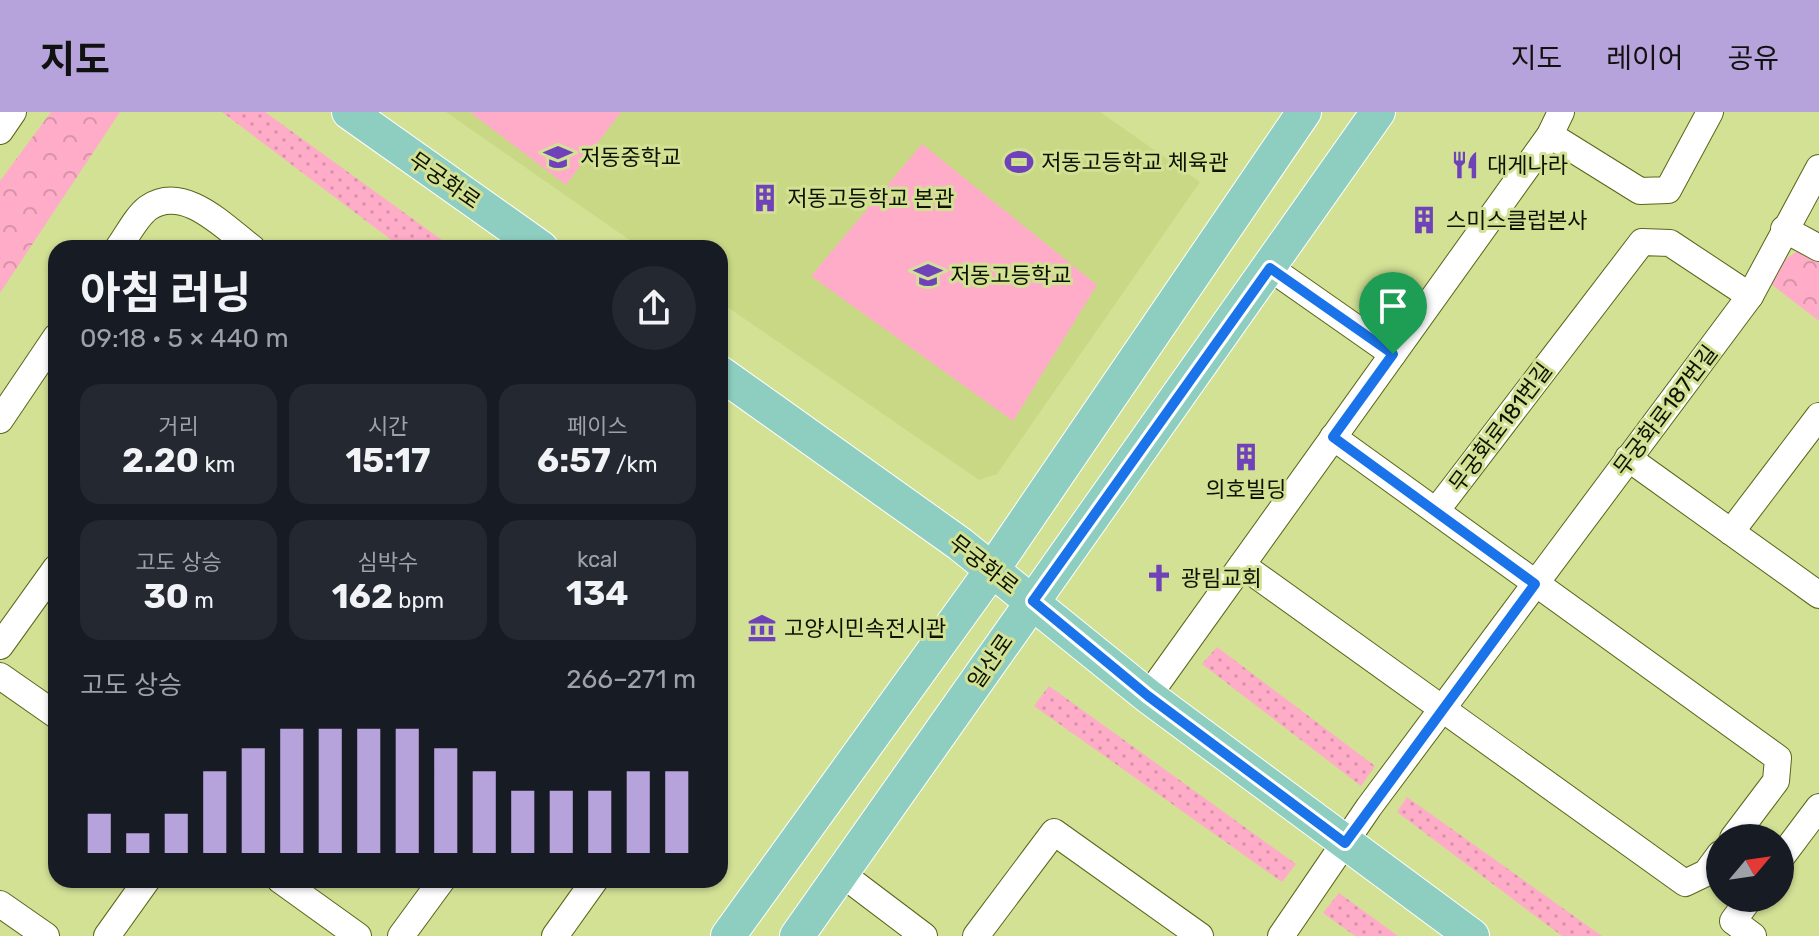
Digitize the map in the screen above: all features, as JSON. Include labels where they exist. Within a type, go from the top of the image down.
[{"type":"main road","name":"무궁화로","points":[[349,112],[530,240]]},
{"type":"main road","points":[[728,936],[992,570],[1304,112]]},
{"type":"main road","name":"일산로","points":[[797,936],[1378,112]]},
{"type":"main road","name":"무궁화로","points":[[728,379],[992,570],[1148,696],[1472,936]]},
{"type":"street","points":[[0,131],[13,112]]},
{"type":"street","points":[[1148,696],[1555,124],[1640,191],[1668,190],[1710,112]]},
{"type":"street","name":"무궁화로187번길","points":[[1281,936],[1443,708],[1750,296],[1819,168]]},
{"type":"street","points":[[124,240],[145,209],[165,200],[191,204],[241,240]]},
{"type":"street","points":[[1784,229],[1819,248]]},
{"type":"street","name":"무궁화로181번길","points":[[1333,437],[1436,511],[1642,242],[1670,243],[1750,296]]},
{"type":"street","points":[[1270,268],[1393,354]]},
{"type":"street","points":[[0,420],[48,349]]},
{"type":"street","points":[[1731,532],[1819,416]]},
{"type":"street","points":[[1628,458],[1819,595]]},
{"type":"street","points":[[1436,511],[1778,758],[1776,781],[1744,824]]},
{"type":"street","points":[[1242,565],[1685,883],[1706,873]]},
{"type":"street","points":[[0,646],[48,579]]},
{"type":"street","points":[[0,676],[48,709]]},
{"type":"street","points":[[1794,840],[1819,807]]},
{"type":"street","points":[[976,936],[1054,832],[1200,936]]},
{"type":"street","points":[[842,874],[924,936]]},
{"type":"street","points":[[107,936],[141,888]]},
{"type":"street","points":[[299,888],[358,936]]},
{"type":"street","points":[[401,936],[436,888]]},
{"type":"street","points":[[555,936],[589,888]]},
{"type":"street","points":[[0,904],[46,936]]},
{"type":"shaded area","name":"저동고등학교","points":[[446,112],[1100,112],[1200,182],[997,474],[979,480],[728,307],[728,240],[630,240]]},
{"type":"green space","points":[[51,112],[120,112],[0,293],[0,181]]},
{"type":"green space","points":[[222,112],[265,112],[442,240],[391,240]]},
{"type":"green space","name":"저동중학교","points":[[470,112],[621,112],[566,185]]},
{"type":"green space","points":[[922,144],[1097,285],[1013,421],[811,276]]},
{"type":"green space","points":[[1805,246],[1819,253],[1819,321],[1771,284],[1781,262]]},
{"type":"green space","points":[[1217,647],[1375,766],[1361,786],[1202,664]]},
{"type":"green space","points":[[1049,686],[1296,864],[1282,882],[1034,706]]},
{"type":"green space","points":[[1407,797],[1602,936],[1562,936],[1397,812]]},
{"type":"green space","points":[[1339,893],[1398,936],[1355,936],[1323,913]]},
{"type":"place","name":"저동중학교","points":[[558,157]]},
{"type":"place","name":"저동고등학교 체육관","points":[[1019,162]]},
{"type":"place","name":"대게나라","points":[[1465,165]]},
{"type":"place","name":"저동고등학교 본관","points":[[765,198]]},
{"type":"place","name":"스미스클럽본사","points":[[1424,220]]},
{"type":"place","name":"저동고등학교","points":[[928,275]]},
{"type":"place","name":"의호빌딩","points":[[1246,457]]},
{"type":"place","name":"광림교회","points":[[1159,578]]},
{"type":"place","name":"고양시민속전시관","points":[[762,628]]},
{"type":"route","points":[[1270,268],[1393,354],[1333,437],[1535,584],[1345,843],[1148,696],[1033,601],[1270,268]]}]
